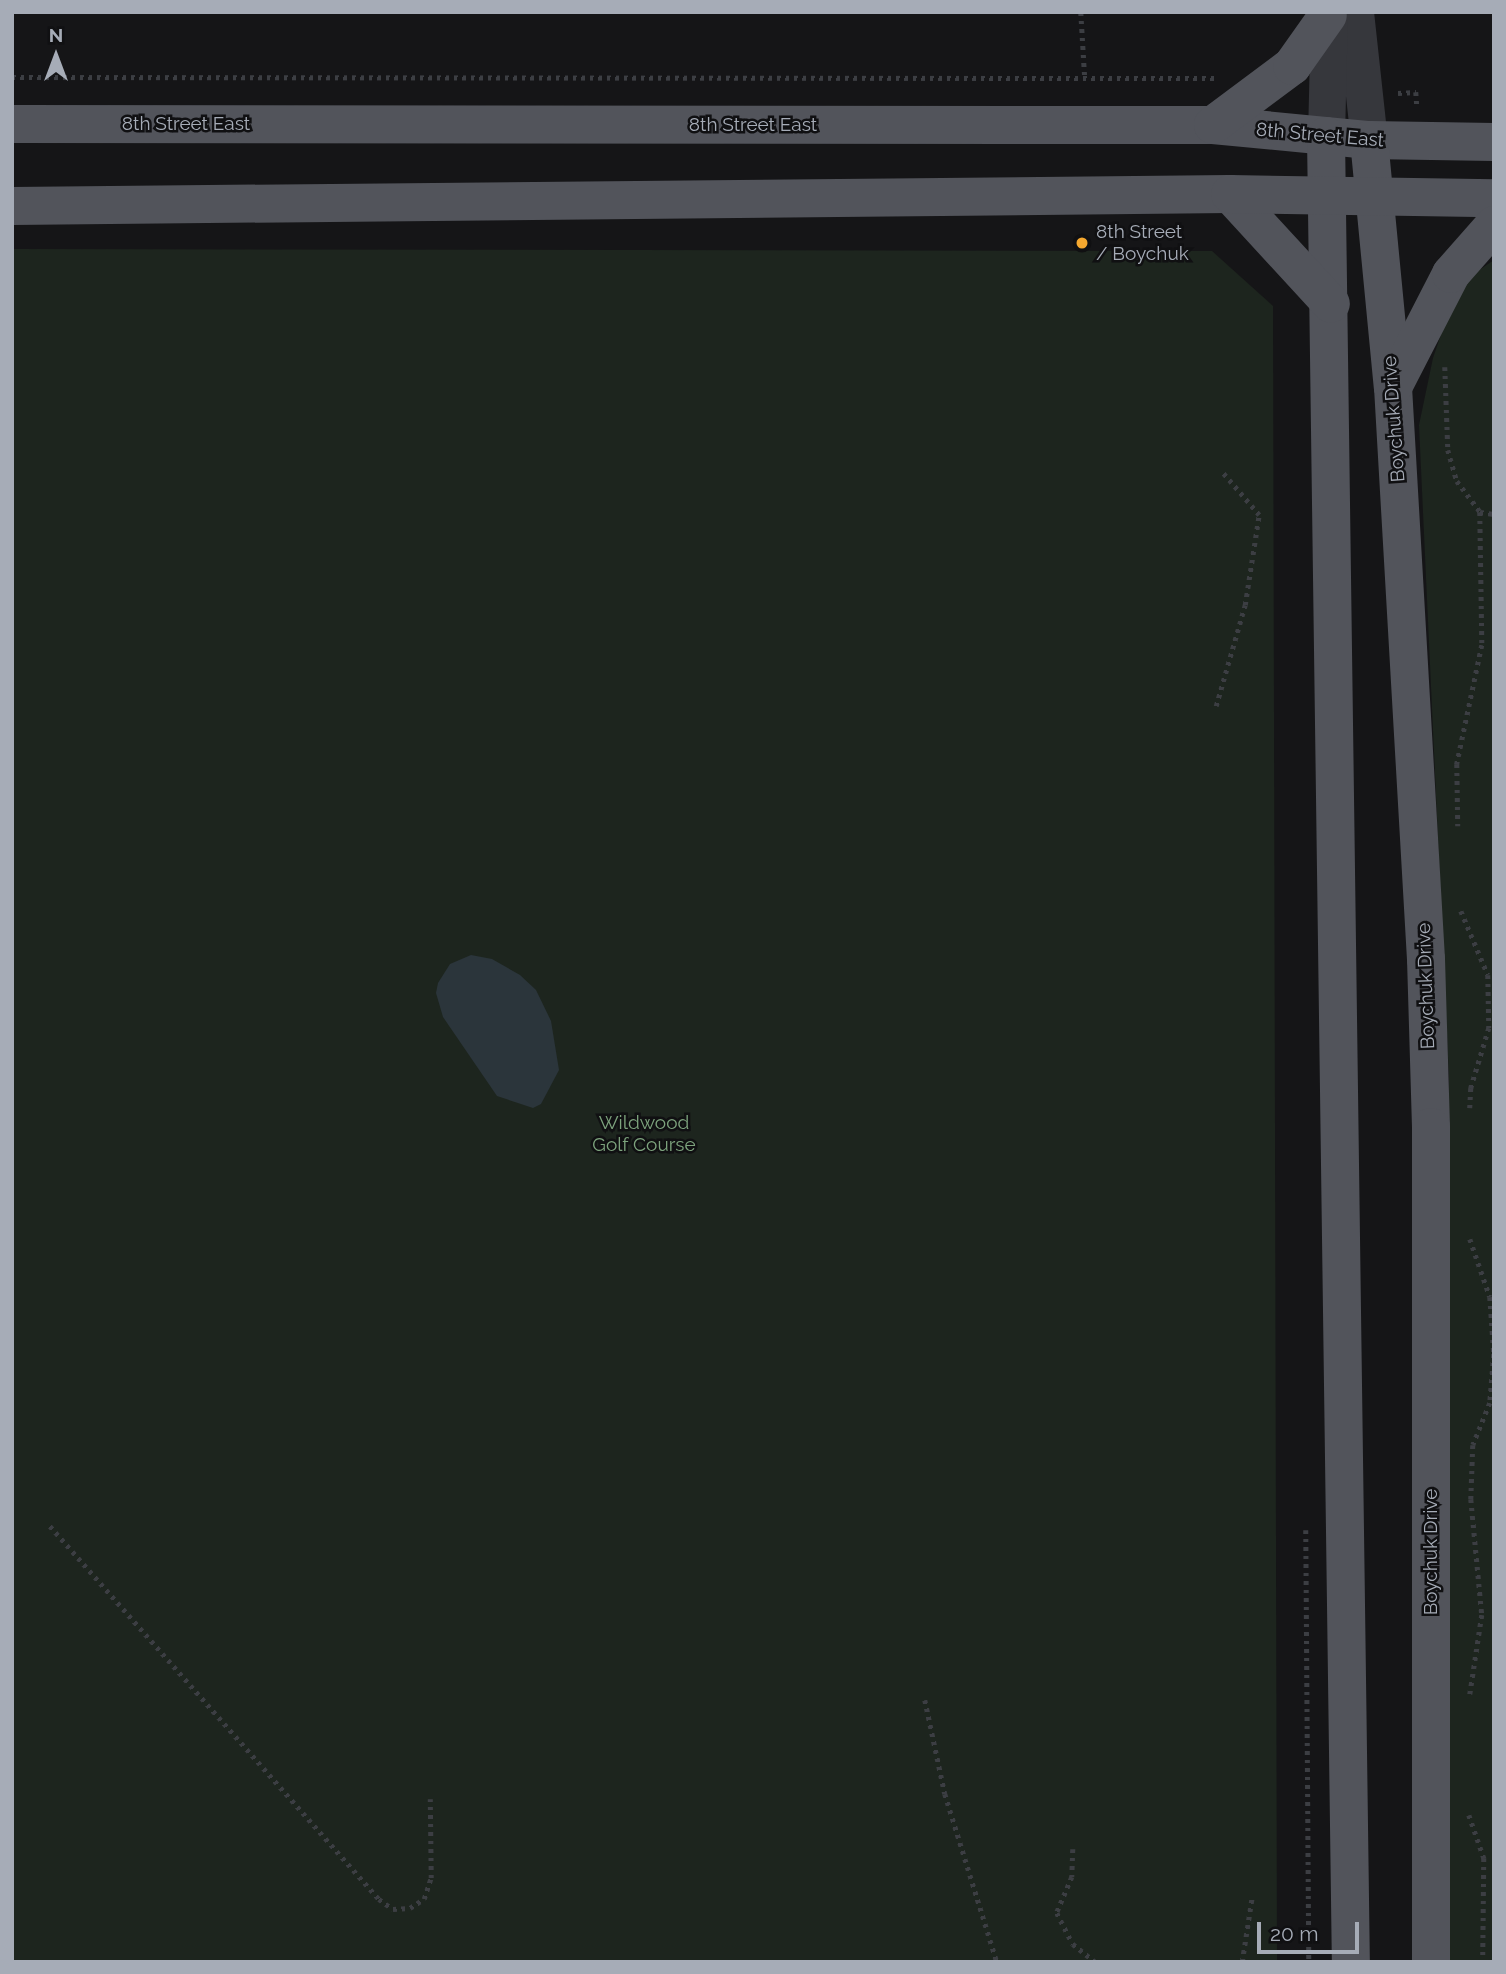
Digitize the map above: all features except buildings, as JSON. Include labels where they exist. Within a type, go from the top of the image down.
[{"type":"main road","points":[[1213,125],[1292,66],[1337,13]]},
{"type":"main road","name":"8th Street East","points":[[12,124],[1213,125],[1369,140],[1494,142]]},
{"type":"main road","points":[[1326,136],[1331,304],[1352,1962]]},
{"type":"main road","name":"Boychuk Drive","points":[[1369,140],[1392,387],[1416,770],[1431,1127],[1431,1962]]},
{"type":"main road","points":[[1230,194],[1331,304]]},
{"type":"main road","points":[[12,206],[1230,194],[1494,198]]},
{"type":"main road","points":[[1392,387],[1451,274],[1494,225]]},
{"type":"street","name":"Boychuk Drive","points":[[1337,13],[1363,93],[1369,140]]},
{"type":"street","points":[[1326,136],[1337,13]]},
{"type":"path","points":[[1081,12],[1085,79]]},
{"type":"path","points":[[12,77],[1221,78]]},
{"type":"path","points":[[1363,93],[1416,92],[1419,142]]},
{"type":"path","points":[[1449,356],[1445,369],[1448,450],[1457,481],[1480,512],[1482,645],[1457,764],[1458,839]]},
{"type":"path","points":[[1216,706],[1245,605],[1259,514],[1222,472]]},
{"type":"path","points":[[1480,512],[1494,514]]},
{"type":"path","points":[[1461,900],[1461,912],[1488,975],[1489,1028],[1471,1088],[1469,1113]]},
{"type":"path","points":[[1469,1229],[1470,1242],[1490,1297],[1494,1353],[1490,1403],[1473,1445],[1471,1499],[1482,1615],[1470,1703]]},
{"type":"path","points":[[50,1526],[379,1899],[393,1909],[410,1908],[424,1899],[431,1878],[430,1800]]},
{"type":"path","points":[[925,1700],[945,1794],[997,1962]]},
{"type":"path","points":[[1469,1801],[1484,1858],[1483,1962]]},
{"type":"path","points":[[1073,1849],[1073,1877],[1057,1913],[1073,1944],[1095,1962]]},
{"type":"path","points":[[1242,1962],[1252,1897]]},
{"type":"green space","name":"Wildwood Golf Course","points":[[12,249],[1212,251],[1273,306],[1277,1962],[12,1962]]},
{"type":"green space","points":[[1494,260],[1494,1962],[1449,1962],[1449,1078],[1419,425],[1433,358],[1447,317],[1472,275]]},
{"type":"shaded area","points":[[471,955],[492,959],[520,975],[536,990],[551,1021],[559,1070],[541,1104],[533,1108],[497,1096],[443,1017],[436,993],[438,983],[450,964]]},
{"type":"place","name":"8th Street / Boychuk","points":[[1082,243]]}]
